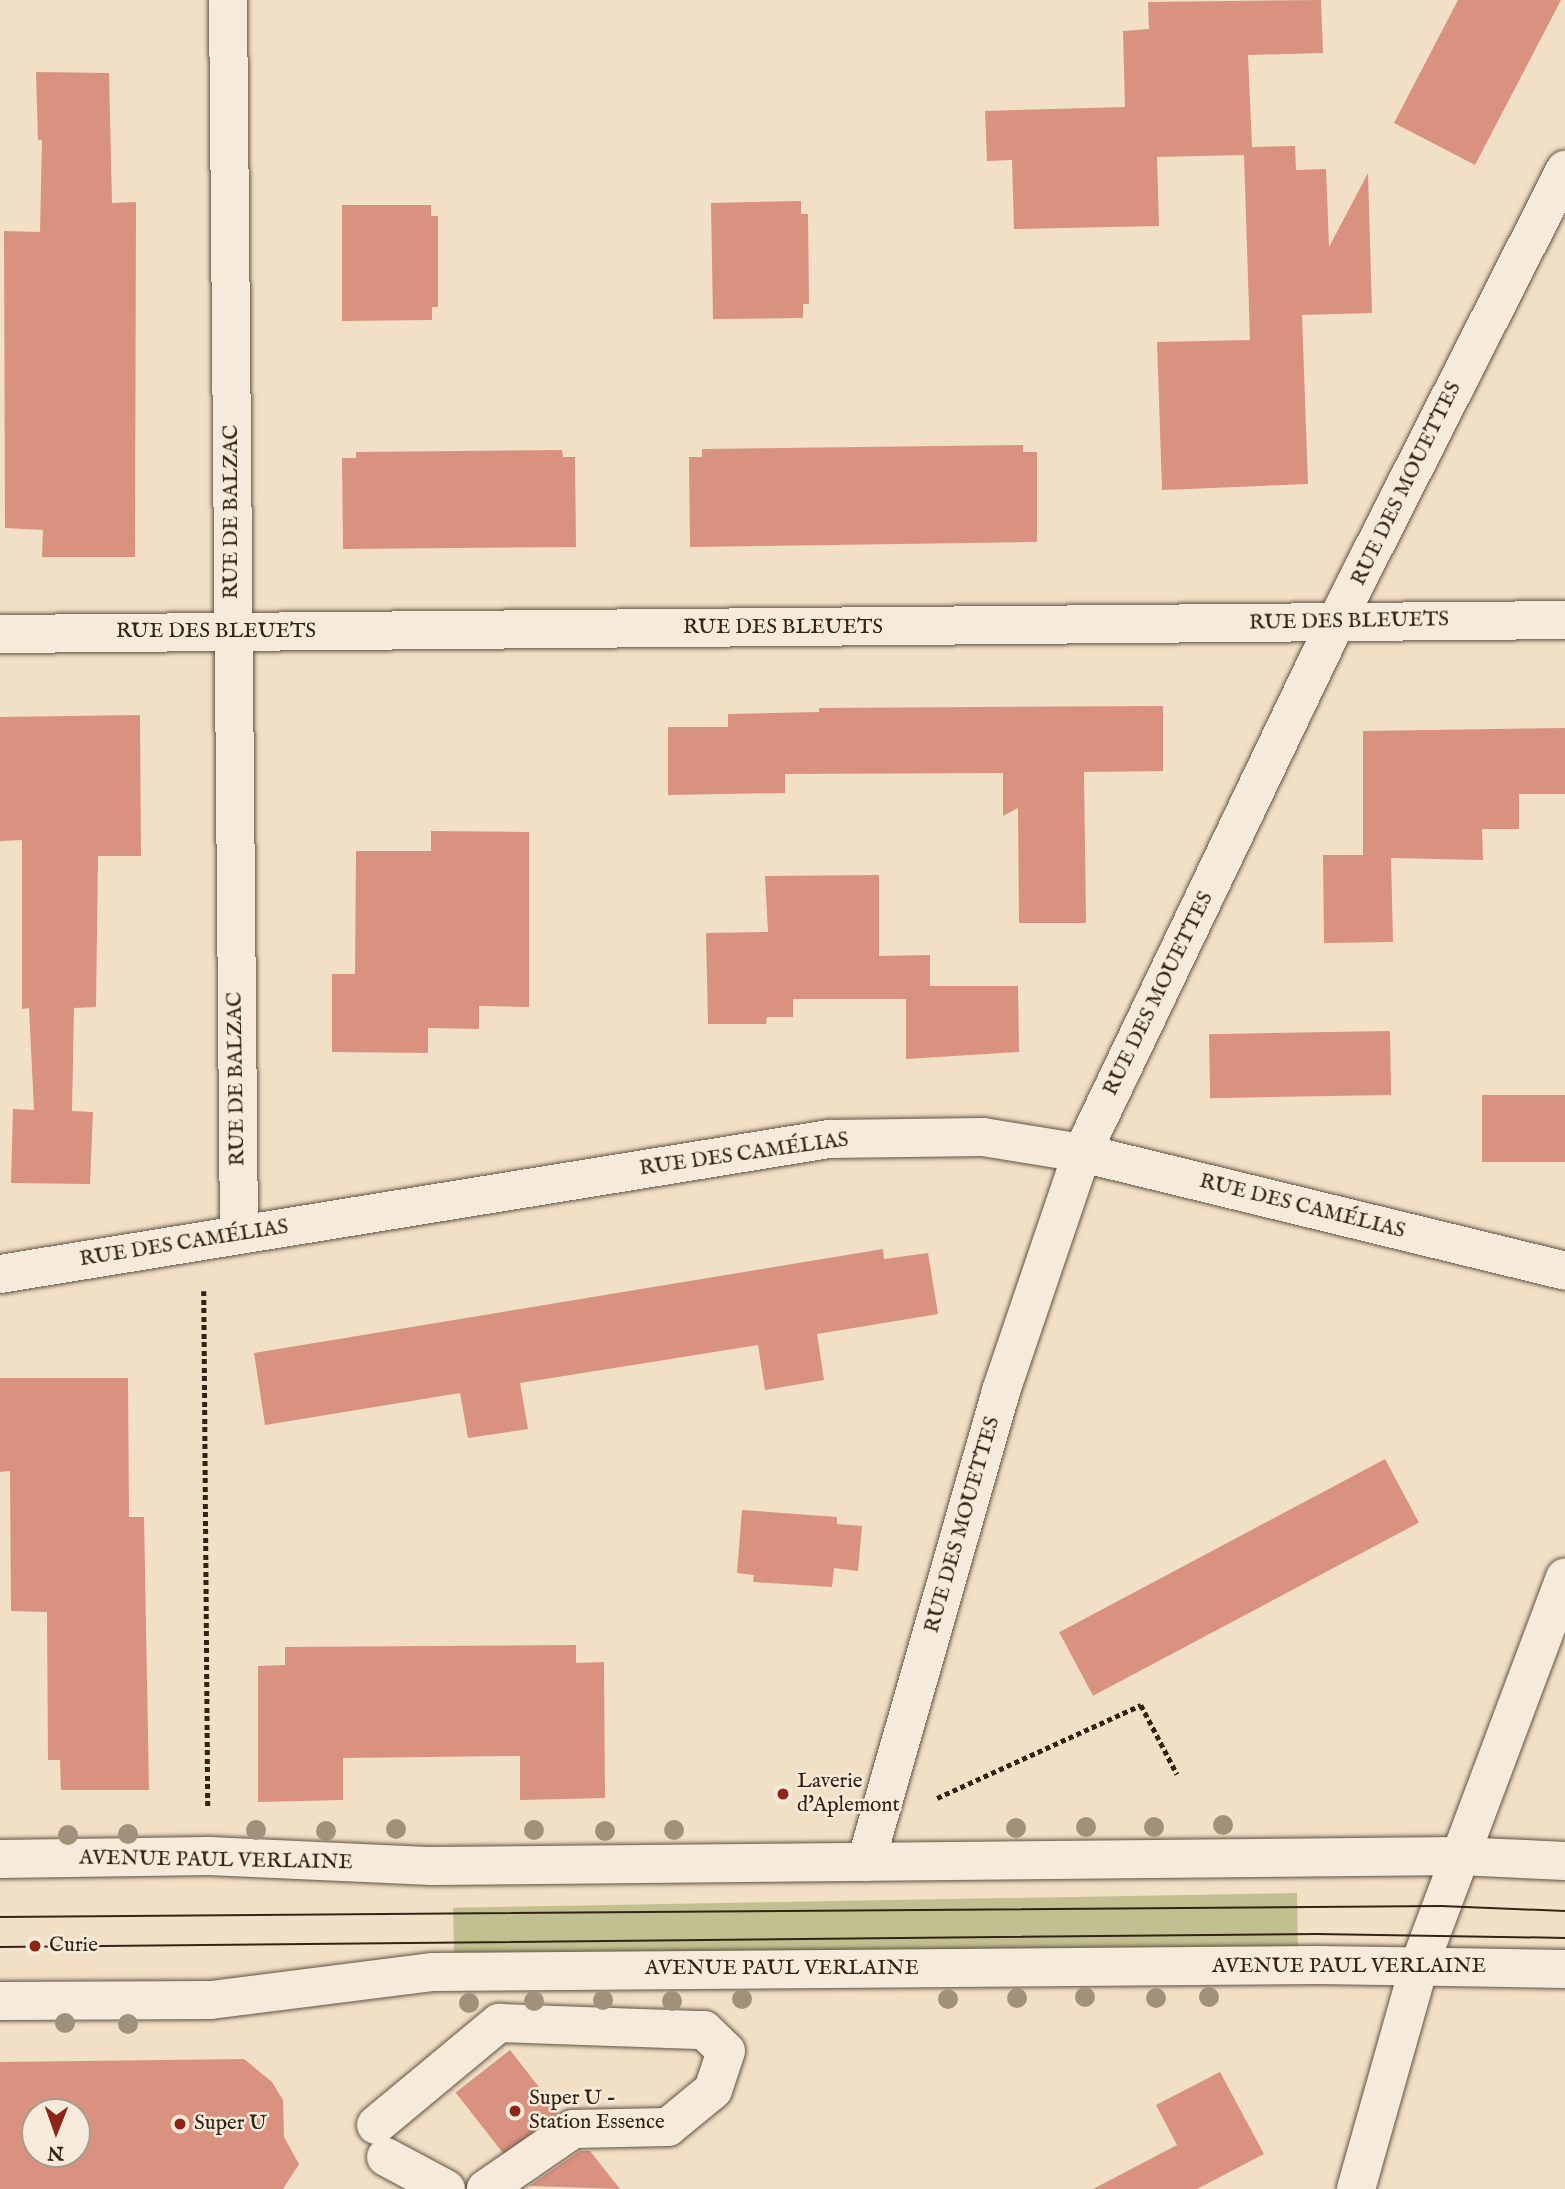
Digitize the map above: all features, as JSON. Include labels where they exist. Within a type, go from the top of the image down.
[{"type":"street","name":"RUE DE BALZAC","points":[[222,1238],[234,633],[228,0]]},
{"type":"street","name":"RUE DES MOUETTES","points":[[866,1862],[888,1796],[1001,1391],[1082,1153],[1336,622],[1565,170]]},
{"type":"street","name":"RUE DES BLEUETS","points":[[0,634],[1565,620]]},
{"type":"street","name":"RUE DES CAMÉLIAS","points":[[0,1275],[828,1139],[983,1137],[1082,1153],[1565,1271]]},
{"type":"street","points":[[1356,2189],[1419,1966],[1565,1577]]},
{"type":"street","name":"AVENUE PAUL VERLAINE","points":[[0,1859],[209,1857],[432,1866],[1460,1856],[1565,1861]]},
{"type":"street","name":"AVENUE PAUL VERLAINE","points":[[0,2001],[211,2000],[433,1972],[1419,1966],[1565,1969]]},
{"type":"street","points":[[446,2189],[381,2141],[499,2023],[704,2030],[726,2050],[713,2090],[668,2127],[573,2129],[486,2189]]},
{"type":"path","points":[[209,1857],[222,1238]]},
{"type":"path","points":[[888,1796],[943,1798],[1141,1705],[1177,1774]]},
{"type":"shaded area","points":[[1297,1893],[1298,1948],[454,1963],[453,1908]]},
{"type":"building","points":[[1321,0],[1323,53],[1248,55],[1252,147],[1295,146],[1296,170],[1326,169],[1329,247],[1368,173],[1372,313],[1302,315],[1308,484],[1162,490],[1157,342],[1250,340],[1244,155],[1157,157],[1159,226],[1014,229],[1012,160],[987,161],[985,111],[1125,107],[1123,31],[1149,29],[1148,2]]},
{"type":"building","points":[[1458,0],[1561,0],[1475,165],[1394,123]]},
{"type":"building","points":[[36,72],[109,73],[112,203],[136,202],[135,557],[42,557],[43,530],[5,528],[4,231],[40,232],[42,140],[38,140]]},
{"type":"building","points":[[801,201],[801,214],[808,214],[809,304],[803,304],[803,318],[713,319],[711,203]]},
{"type":"building","points":[[342,205],[431,205],[431,216],[438,216],[438,307],[432,307],[432,320],[342,321]]},
{"type":"building","points":[[1023,445],[1023,452],[1037,452],[1037,542],[690,547],[689,457],[702,457],[702,449]]},
{"type":"building","points":[[562,450],[563,457],[575,457],[576,547],[343,549],[342,458],[356,458],[356,452]]},
{"type":"building","points":[[1163,706],[1163,771],[1084,772],[1086,923],[1019,923],[1018,808],[1003,816],[1003,773],[785,774],[785,793],[668,795],[668,727],[728,727],[728,714],[819,712],[819,708]]},
{"type":"building","points":[[140,715],[141,856],[98,856],[96,1007],[74,1008],[72,1111],[93,1112],[90,1184],[11,1183],[13,1109],[34,1110],[29,1008],[22,1009],[22,840],[0,841],[0,717]]},
{"type":"building","points":[[1565,728],[1565,794],[1519,794],[1519,829],[1482,829],[1483,860],[1391,858],[1393,942],[1324,943],[1323,855],[1363,855],[1363,731]]},
{"type":"building","points":[[431,831],[529,832],[529,1007],[479,1006],[479,1029],[428,1028],[428,1053],[332,1052],[332,974],[355,974],[356,851],[431,851]]},
{"type":"building","points":[[879,875],[879,956],[930,955],[930,986],[1018,986],[1019,1052],[906,1059],[906,999],[793,999],[793,1017],[767,1017],[766,1024],[708,1024],[706,933],[768,932],[765,876]]},
{"type":"building","points":[[1390,1031],[1391,1095],[1210,1098],[1209,1034]]},
{"type":"building","points":[[1482,1095],[1565,1095],[1565,1162],[1482,1162]]},
{"type":"building","points":[[883,1249],[884,1259],[928,1253],[938,1314],[817,1334],[824,1380],[765,1390],[758,1345],[520,1383],[528,1429],[468,1438],[460,1393],[265,1425],[254,1353]]},
{"type":"building","points":[[0,1378],[128,1378],[129,1517],[144,1517],[149,1790],[61,1790],[60,1760],[48,1760],[47,1612],[11,1611],[10,1471],[0,1472]]},
{"type":"building","points":[[1385,1459],[1419,1523],[1093,1696],[1059,1632]]},
{"type":"building","points":[[742,1510],[837,1517],[837,1524],[862,1526],[858,1571],[834,1568],[832,1587],[753,1582],[754,1575],[737,1573]]},
{"type":"building","points":[[576,1645],[576,1663],[604,1662],[605,1798],[520,1800],[520,1756],[343,1758],[343,1800],[258,1802],[258,1666],[285,1665],[285,1647]]},
{"type":"building","points":[[510,2050],[559,2112],[504,2155],[456,2092]]},
{"type":"building","name":"Super U","points":[[244,2059],[272,2082],[283,2100],[284,2137],[299,2164],[283,2189],[0,2189],[0,2062]]},
{"type":"building","points":[[1220,2072],[1264,2154],[1197,2189],[1093,2189],[1177,2145],[1156,2105]]},
{"type":"building","points":[[580,2151],[590,2151],[620,2189],[529,2186]]},
{"type":"tram line","points":[[0,1917],[1441,1906],[1565,1911]]},
{"type":"tram line","points":[[0,1947],[1317,1934],[1565,1938]]},
{"type":"place","name":"Laverie d'Aplemont","points":[[783,1794]]},
{"type":"place","name":"Curie","points":[[35,1946]]},
{"type":"place","name":"Super U - Station Essence","points":[[515,2111]]},
{"type":"place","name":"Super U","points":[[180,2124]]}]
